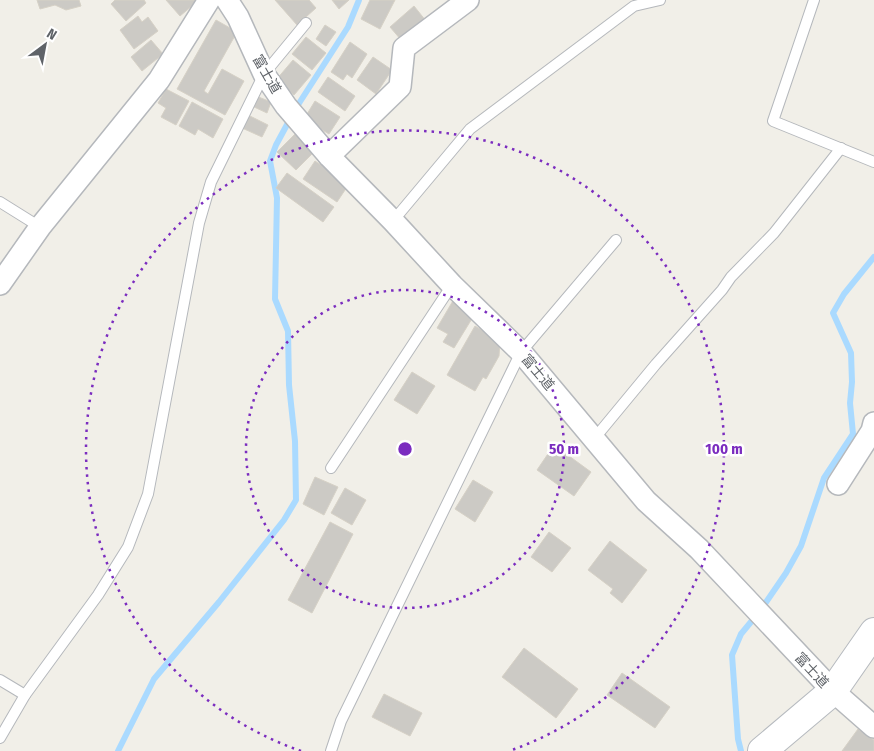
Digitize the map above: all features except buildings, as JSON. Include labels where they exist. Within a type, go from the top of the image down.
[{"type":"street","points":[[0,284],[40,227],[159,80],[209,0]]},
{"type":"street","name":"富士道","points":[[227,0],[238,17],[264,74],[286,106],[329,156],[452,285],[521,352],[646,502],[698,550],[833,691],[874,727]]},
{"type":"street","points":[[329,156],[400,86],[404,48],[468,0]]},
{"type":"street","points":[[838,484],[872,431],[874,423]]},
{"type":"street","points":[[762,751],[833,691],[874,632]]},
{"type":"lane","points":[[393,222],[470,129],[634,6],[660,0]]},
{"type":"lane","points":[[814,0],[773,121],[874,162]]},
{"type":"lane","points":[[0,738],[25,696],[98,595],[128,547],[148,494],[199,223],[211,182],[264,74],[306,23]]},
{"type":"lane","points":[[594,439],[732,277],[774,233],[841,148]]},
{"type":"lane","points":[[0,202],[40,227]]},
{"type":"lane","points":[[331,751],[341,721],[521,352],[616,240]]},
{"type":"lane","points":[[331,468],[452,285]]},
{"type":"lane","points":[[0,680],[25,696]]},
{"type":"waterway","points":[[118,751],[154,679],[219,602],[284,520],[296,500],[295,441],[289,385],[288,331],[275,299],[277,198],[270,161],[276,145],[296,108],[348,27],[359,0]]},
{"type":"waterway","points":[[741,751],[738,739],[732,655],[741,634],[760,611],[786,573],[801,546],[824,478],[853,434],[850,403],[852,382],[851,353],[833,313],[844,294],[874,257]]}]
